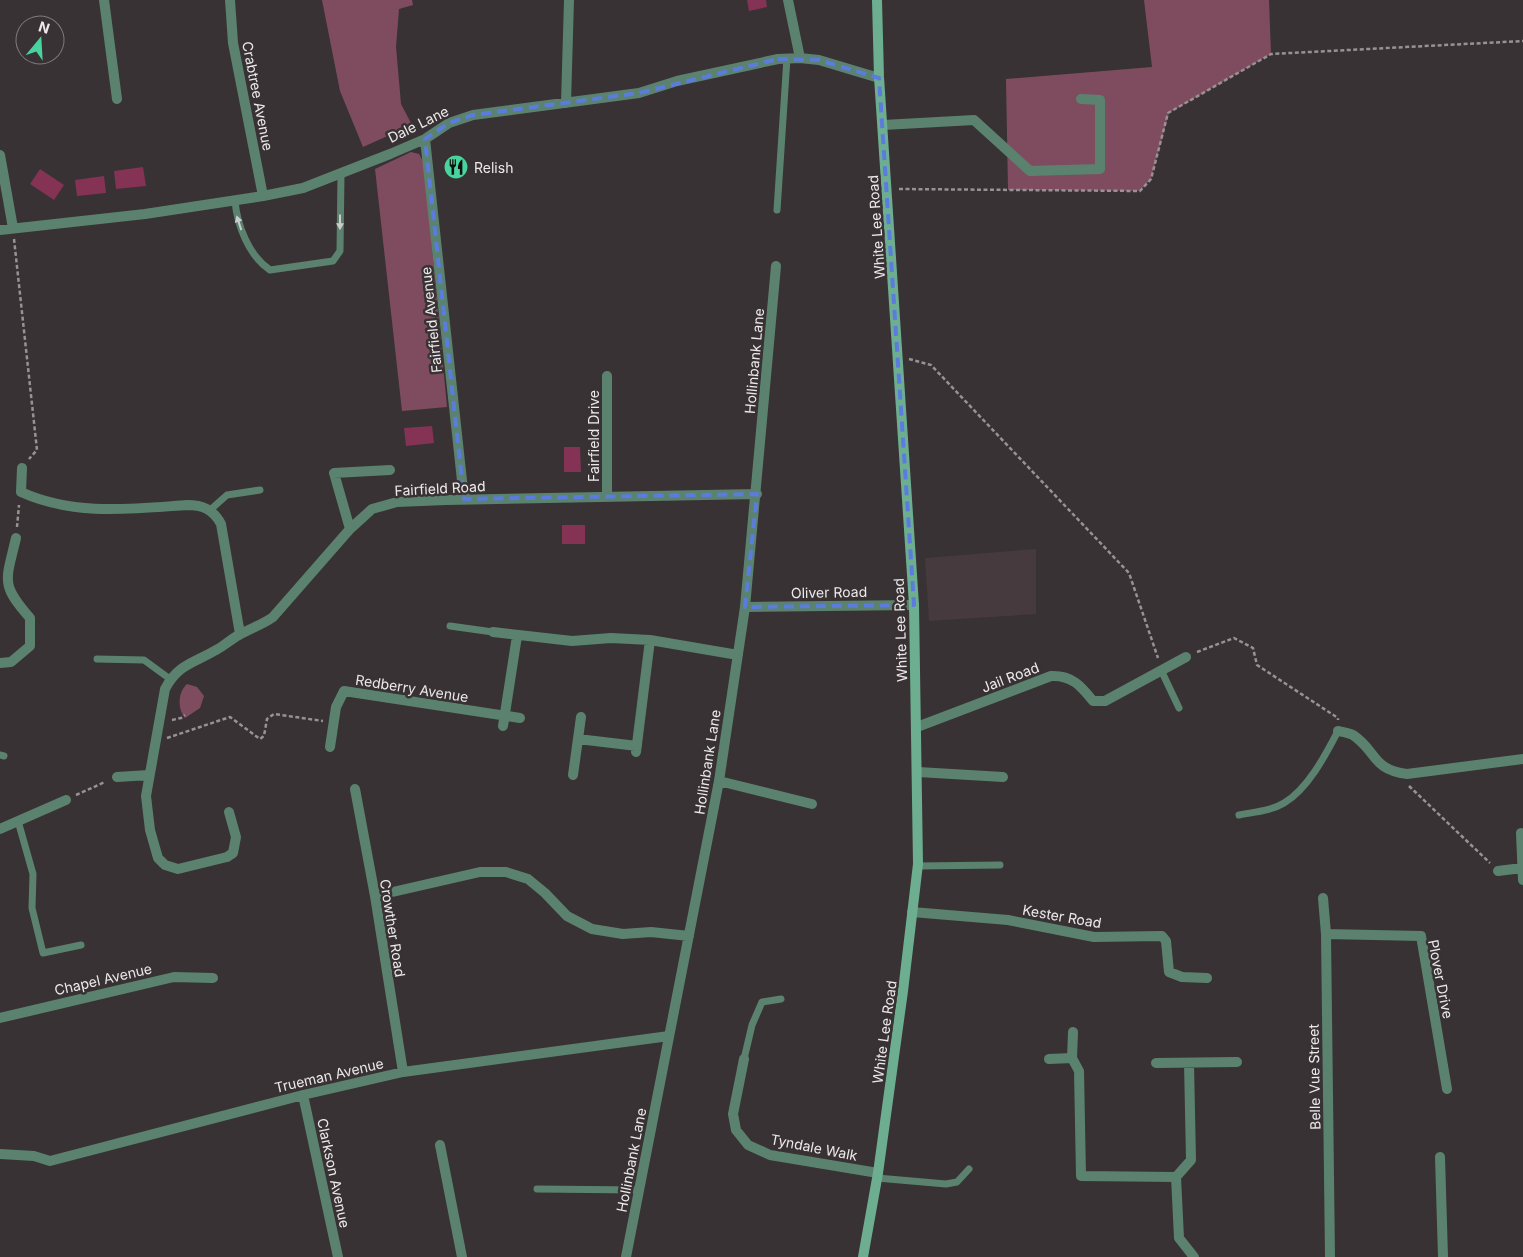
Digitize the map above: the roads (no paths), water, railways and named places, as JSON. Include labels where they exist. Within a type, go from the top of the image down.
[{"type":"main road","name":"White Lee Road","points":[[863,1257],[877,1176],[918,866],[914,605],[879,78],[877,0]]},
{"type":"street","points":[[104,0],[117,99]]},
{"type":"street","name":"Crabtree Avenue","points":[[230,0],[233,43],[264,196]]},
{"type":"street","points":[[566,103],[569,0]]},
{"type":"street","points":[[788,0],[800,58]]},
{"type":"street","name":"Dale Lane","points":[[0,230],[145,214],[264,196],[302,188],[341,174],[425,138],[449,123],[473,115],[639,93],[677,81],[787,58],[819,60],[879,78]]},
{"type":"street","points":[[883,125],[974,120],[1030,171],[1100,169],[1100,100],[1081,99]]},
{"type":"street","name":"Fairfield Avenue","points":[[425,138],[464,499]]},
{"type":"street","points":[[0,155],[13,228]]},
{"type":"street","name":"Hollinbank Lane","points":[[626,1257],[719,782],[745,607],[757,494],[776,266]]},
{"type":"street","name":"Fairfield Drive","points":[[607,376],[607,497]]},
{"type":"street","points":[[22,468],[21,492],[42,502],[106,511],[187,505],[199,505],[210,510],[217,516],[220,524],[240,634]]},
{"type":"street","points":[[350,528],[334,472],[390,470]]},
{"type":"street","name":"Fairfield Road","points":[[170,679],[192,661],[215,651],[240,634],[260,626],[273,616],[350,528],[372,509],[397,502],[464,499],[757,494]]},
{"type":"street","points":[[0,663],[11,662],[30,646],[30,618],[14,601],[3,583],[16,538]]},
{"type":"street","name":"Oliver Road","points":[[745,607],[914,605]]},
{"type":"street","points":[[493,632],[572,641],[612,638],[650,640],[738,656]]},
{"type":"street","points":[[504,721],[517,636]]},
{"type":"street","points":[[578,739],[637,749],[650,640]]},
{"type":"street","name":"Jail Road","points":[[917,727],[1051,676],[1069,678],[1097,702],[1105,701],[1161,668],[1186,657]]},
{"type":"street","points":[[170,679],[162,701],[146,796],[150,830],[158,858],[165,865],[178,869],[227,857],[233,852],[236,837],[229,812]]},
{"type":"street","name":"Redberry Avenue","points":[[330,747],[336,707],[344,691],[504,721],[520,718]]},
{"type":"street","points":[[573,775],[581,717]]},
{"type":"street","points":[[1338,731],[1353,735],[1379,765],[1395,772],[1407,774],[1523,759]]},
{"type":"street","points":[[918,772],[1003,777]]},
{"type":"street","points":[[117,777],[149,775]]},
{"type":"street","points":[[719,782],[812,804]]},
{"type":"street","name":"Crowther Road","points":[[355,789],[375,896],[403,1072]]},
{"type":"street","points":[[0,829],[66,800]]},
{"type":"street","points":[[1521,833],[1523,880]]},
{"type":"street","points":[[1498,871],[1522,868]]},
{"type":"street","points":[[375,896],[480,872],[506,872],[528,879],[545,893],[567,916],[592,929],[623,934],[651,932],[689,936]]},
{"type":"street","name":"Belle Vue Street","points":[[1323,898],[1326,934],[1330,1257]]},
{"type":"street","name":"Kester Road","points":[[912,912],[1008,920],[1094,937],[1162,936],[1166,941],[1169,972],[1182,978],[1207,978]]},
{"type":"street","name":"Plover Drive","points":[[1326,934],[1421,936],[1447,1089]]},
{"type":"street","name":"Chapel Avenue","points":[[0,1018],[174,977],[213,978]]},
{"type":"street","points":[[1073,1032],[1072,1058],[1079,1071],[1081,1176],[1176,1176]]},
{"type":"street","name":"Trueman Avenue","points":[[0,1154],[34,1156],[50,1160],[303,1095],[403,1072],[669,1036]]},
{"type":"street","points":[[1049,1059],[1072,1058]]},
{"type":"street","name":"Tyndale Walk","points":[[744,1059],[733,1114],[736,1130],[748,1145],[770,1155],[877,1176]]},
{"type":"street","points":[[1156,1064],[1237,1062]]},
{"type":"street","points":[[1189,1063],[1191,1160],[1176,1176],[1180,1238],[1194,1257]]},
{"type":"street","name":"Clarkson Avenue","points":[[303,1095],[338,1257]]},
{"type":"street","points":[[440,1145],[462,1257]]},
{"type":"street","points":[[1440,1157],[1443,1257]]},
{"type":"lane","points":[[777,210],[787,58]]},
{"type":"lane","points":[[235,200],[240,226],[259,263],[270,270],[333,262],[340,251],[341,174]]},
{"type":"lane","points":[[210,510],[227,495],[260,490]]},
{"type":"lane","points":[[450,626],[493,632]]},
{"type":"lane","points":[[97,659],[144,660],[170,679]]},
{"type":"lane","points":[[1161,668],[1178,708]]},
{"type":"lane","points":[[1239,815],[1274,808],[1286,802],[1318,767],[1338,731]]},
{"type":"lane","points":[[18,821],[34,874],[32,908],[43,953],[81,945]]},
{"type":"lane","points":[[918,866],[1000,865]]},
{"type":"lane","points":[[744,1059],[752,1025],[762,1002],[781,999]]},
{"type":"lane","points":[[877,1176],[946,1184],[957,1182],[969,1169]]},
{"type":"lane","points":[[538,1189],[639,1190]]},
{"type":"place","name":"Relish","points":[[456,167]]}]
